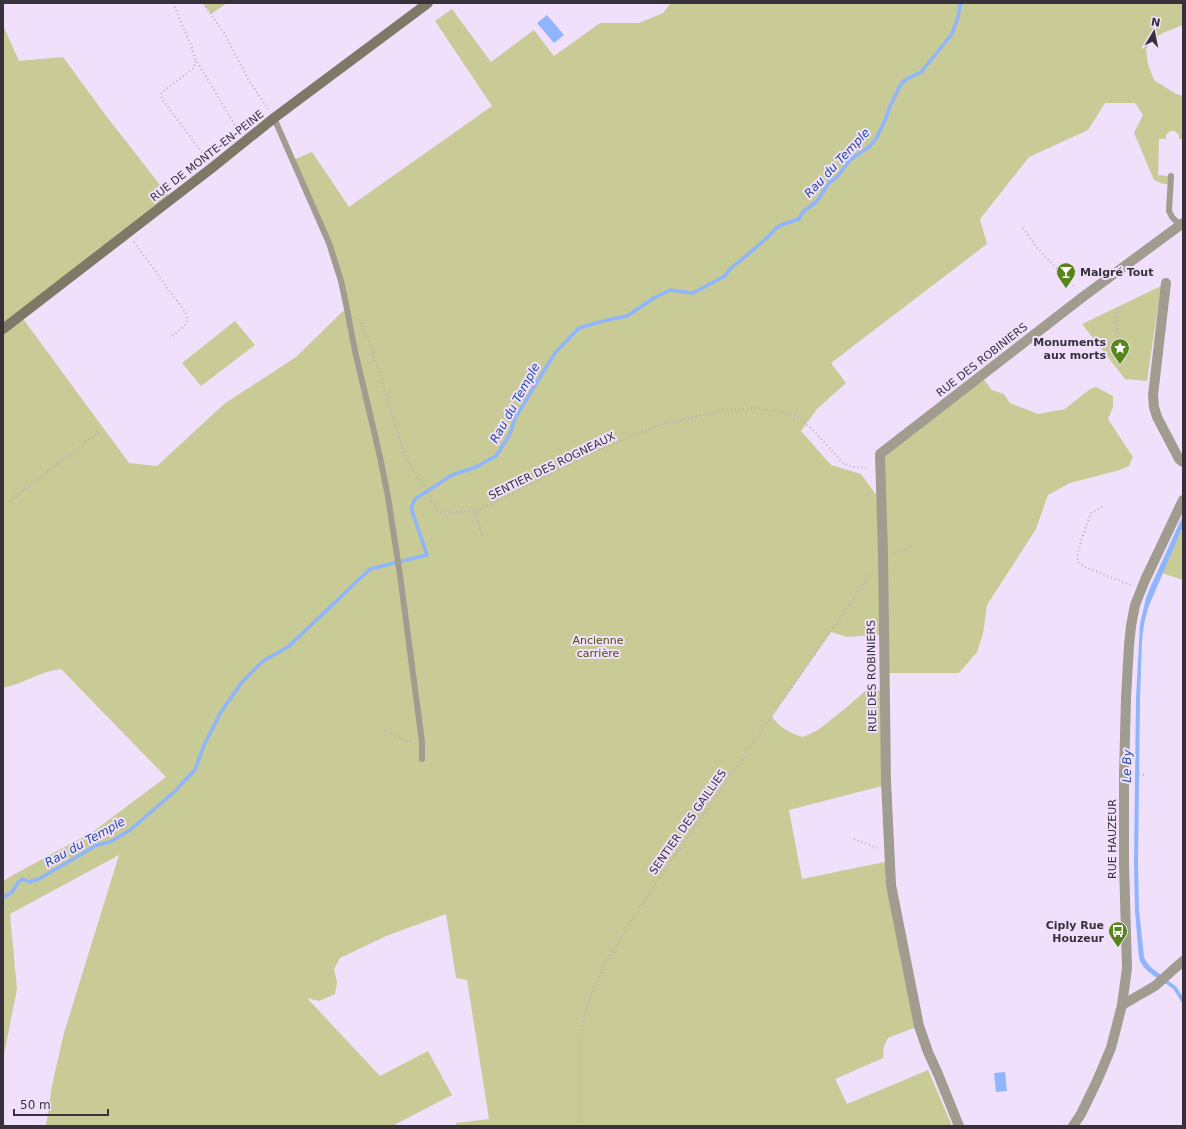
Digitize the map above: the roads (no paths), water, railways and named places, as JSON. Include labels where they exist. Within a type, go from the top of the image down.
[{"type":"main road","name":"RUE DE MONTE-EN-PEINE","points":[[3,329],[274,118],[428,3]]},
{"type":"street","name":"RUE DES ROBINIERS","points":[[959,1126],[928,1052],[919,1026],[891,885],[886,781],[884,555],[880,454],[1084,296],[1182,224]]},
{"type":"street","points":[[1166,283],[1153,395],[1154,407],[1179,459],[1183,462]]},
{"type":"street","name":"RUE HAUZEUR","points":[[1073,1126],[1081,1114],[1100,1075],[1111,1048],[1122,1005],[1127,968],[1124,864],[1126,698],[1131,626],[1135,605],[1143,585],[1183,500]]},
{"type":"street","points":[[1122,1005],[1156,986],[1183,961]]},
{"type":"lane","points":[[274,118],[329,243],[341,281],[388,498],[400,574],[422,742],[422,758]]},
{"type":"lane","points":[[1171,176],[1169,211],[1172,217],[1182,224]]},
{"type":"water","points":[[547,15],[564,35],[554,43],[537,23]]},
{"type":"water","points":[[1183,515],[1183,526],[1148,608],[1142,641],[1138,864],[1139,910],[1144,957],[1155,971],[1164,977],[1161,981],[1145,968],[1140,962],[1139,958],[1135,911],[1134,864],[1136,698],[1140,624],[1146,598]]},
{"type":"water","points":[[1005,1072],[1007,1091],[996,1092],[994,1073]]},
{"type":"waterway","name":"Rau du Temple","points":[[3,897],[11,893],[18,882],[23,879],[29,882],[39,879],[97,845],[110,842],[130,830],[173,793],[195,770],[204,745],[221,712],[242,682],[263,661],[288,647],[370,569],[427,555],[411,508],[415,499],[452,475],[476,467],[496,456],[510,434],[515,418],[555,353],[579,328],[627,316],[654,298],[670,290],[693,293],[725,276],[730,269],[775,229],[781,225],[799,219],[803,212],[817,201],[829,183],[838,176],[850,160],[870,146],[877,137],[901,84],[922,71],[952,34],[958,17],[960,5],[962,3]]},
{"type":"waterway","name":"Le By","points":[[1164,980],[1175,988],[1183,1001]]},
{"type":"place","name":"Malgré Tout","points":[[1066,289]]},
{"type":"place","name":"Monuments aux morts","points":[[1120,365]]},
{"type":"place","name":"Ciply Rue Houzeur","points":[[1118,948]]},
{"type":"park label","name":"Ancienne carrière","points":[[598,646]]}]
